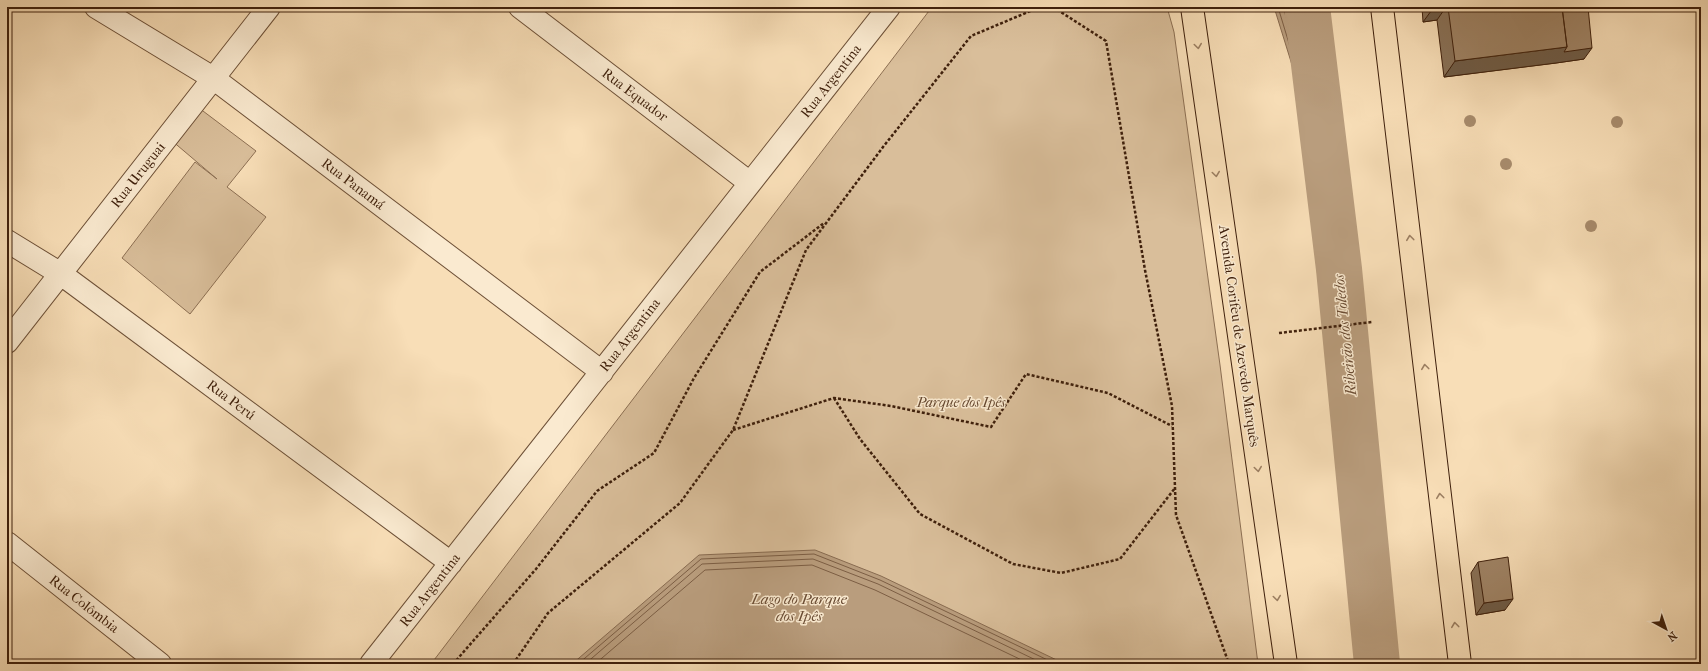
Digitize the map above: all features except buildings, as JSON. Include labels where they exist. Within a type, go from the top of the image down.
[{"type":"main road","name":"Avenida Corifeu de Azevedo Marquês","points":[[1192,7],[1286,664]]},
{"type":"main road","points":[[1382,7],[1460,664]]},
{"type":"street","name":"Rua Panamá","points":[[96,7],[213,78],[602,372]]},
{"type":"street","name":"Rua Uruguai","points":[[7,342],[269,7]]},
{"type":"street","name":"Rua Equador","points":[[520,7],[750,183]]},
{"type":"street","name":"Rua Argentina","points":[[371,664],[889,7]]},
{"type":"street","name":"Rua Perú","points":[[7,242],[61,274],[451,563]]},
{"type":"street","name":"Rua Colômbia","points":[[7,543],[160,664]]},
{"type":"path","points":[[513,664],[548,613],[680,503],[733,430],[806,250],[971,36],[1040,7]]},
{"type":"path","points":[[1053,7],[1106,41],[1145,270],[1172,406],[1176,515],[1229,664]]},
{"type":"path","points":[[453,664],[460,653],[536,569],[597,491],[654,453],[694,378],[760,272],[828,221]]},
{"type":"path","points":[[1279,333],[1372,322]]},
{"type":"path","points":[[733,430],[834,398],[891,406],[991,427],[1026,374],[1108,393],[1172,426]]},
{"type":"path","points":[[834,398],[860,439],[920,514],[1013,564],[1061,573],[1120,559],[1175,488]]},
{"type":"green space","name":"Parque dos Ipês","points":[[932,7],[1167,7],[1174,32],[1220,365],[1258,664],[431,664]]},
{"type":"green space","points":[[199,108],[256,151],[227,187],[266,217],[190,314],[122,258],[195,162],[217,179],[171,140]]},
{"type":"water","points":[[1274,7],[1307,7],[1339,269],[1377,664],[1363,664],[1346,541],[1297,81]]},
{"type":"water","name":"Lago do Parque dos Ipês","points":[[815,550],[881,576],[1065,664],[572,664],[699,555]]},
{"type":"waterway","name":"Ribeirão dos Toledos","points":[[1307,7],[1339,269],[1377,664]]}]
